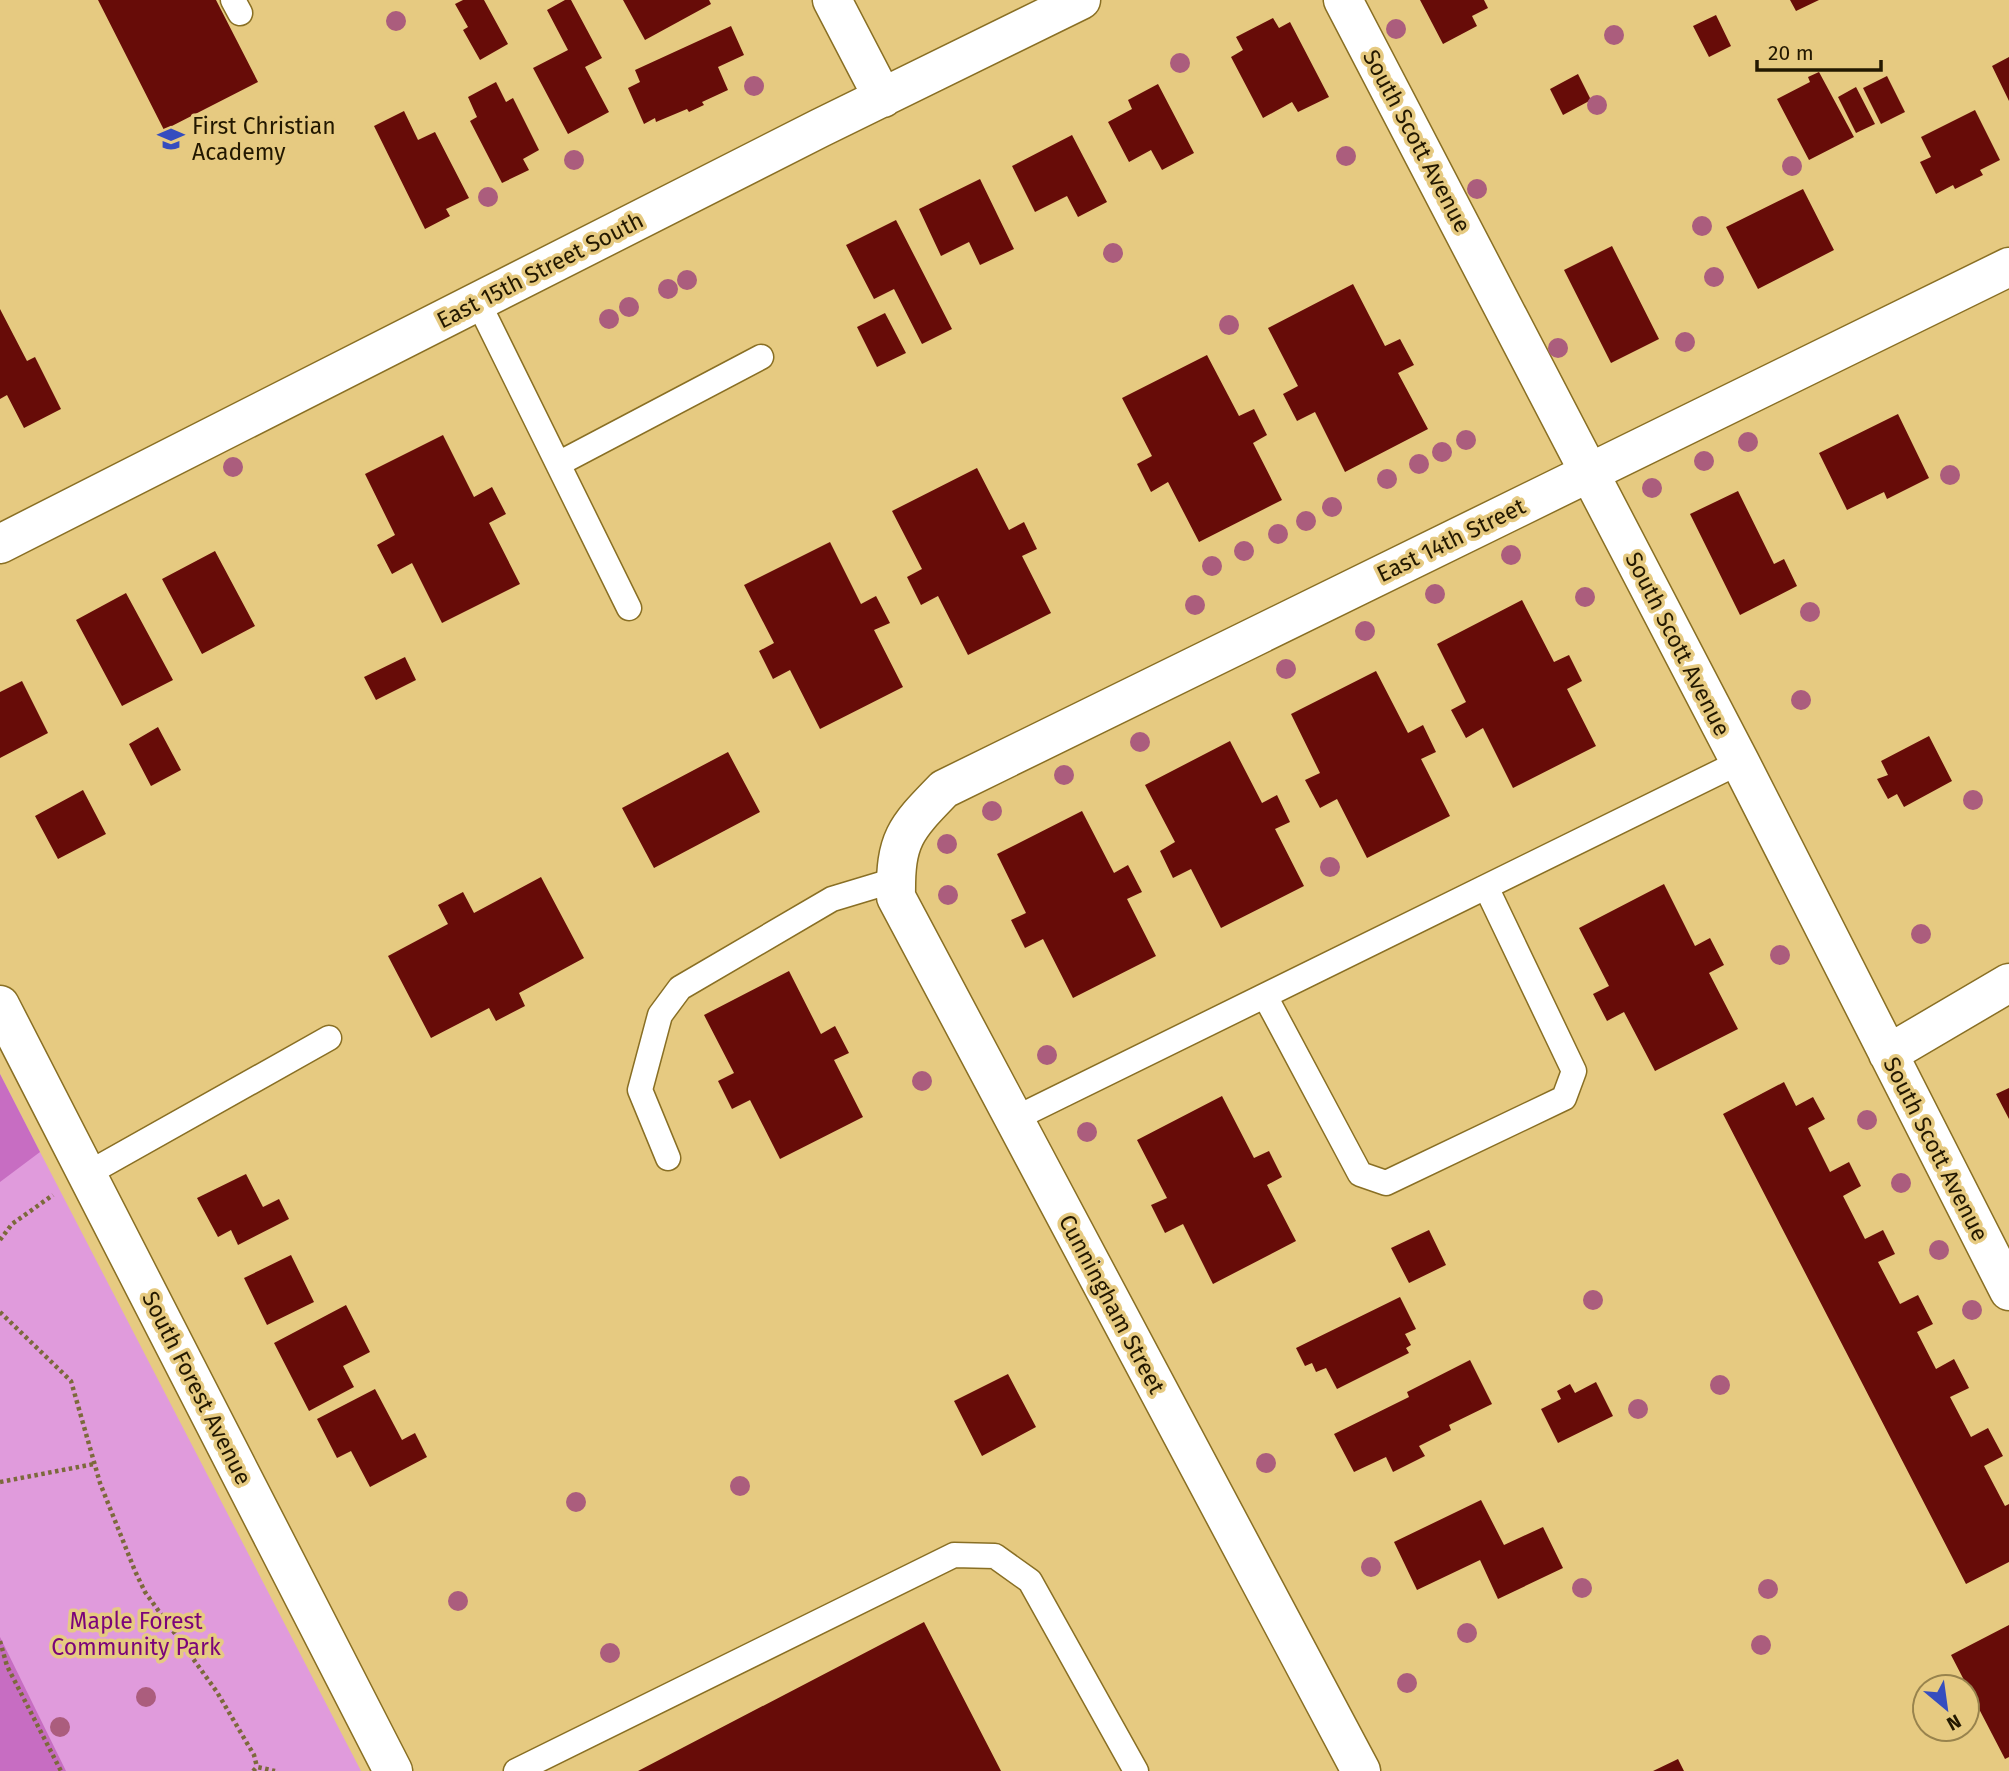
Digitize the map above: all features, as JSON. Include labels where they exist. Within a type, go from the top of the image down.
[{"type":"street","points":[[832,0],[883,98]]},
{"type":"street","name":"East 15th Street South","points":[[0,544],[1081,0]]},
{"type":"street","name":"South Scott Avenue","points":[[1343,0],[1740,762],[2009,1291]]},
{"type":"street","name":"East 14th Street","points":[[906,831],[944,789],[2009,267]]},
{"type":"street","name":"Cunningham Street","points":[[906,831],[895,861],[896,897],[1361,1771]]},
{"type":"street","points":[[1888,1054],[2009,983]]},
{"type":"street","name":"South Forest Avenue","points":[[0,1005],[72,1183],[393,1771]]},
{"type":"lane","points":[[478,302],[629,608]]},
{"type":"lane","points":[[558,464],[761,357]]},
{"type":"lane","points":[[1014,1119],[1740,762]]},
{"type":"lane","points":[[668,1158],[640,1090],[660,1015],[680,988],[832,899],[895,880]]},
{"type":"lane","points":[[1265,996],[1360,1174],[1386,1183],[1564,1098],[1574,1071],[1486,887]]},
{"type":"lane","points":[[72,1183],[328,1038]]},
{"type":"lane","points":[[516,1771],[954,1555],[995,1556],[1030,1581],[1136,1771]]},
{"type":"path","points":[[0,1240],[12,1224],[72,1183]]},
{"type":"path","points":[[0,1312],[71,1381],[116,1530],[145,1592],[217,1692],[254,1755],[255,1769],[275,1771]]},
{"type":"path","points":[[0,1482],[94,1464]]},
{"type":"path","points":[[0,1641],[7,1667],[61,1771]]},
{"type":"green space","name":"Maple Forest Community Park","points":[[0,1074],[40,1152],[361,1771],[0,1771]]},
{"type":"shaded area","points":[[0,1074],[40,1152],[0,1182]]},
{"type":"shaded area","points":[[0,1637],[66,1771],[0,1771]]},
{"type":"building","points":[[98,0],[216,0],[258,82],[164,130]]},
{"type":"building","points":[[463,0],[484,0],[508,44],[480,60],[463,30],[468,27],[455,4]]},
{"type":"building","points":[[565,0],[571,0],[602,58],[585,67],[609,112],[568,134],[533,68],[568,50],[547,10]]},
{"type":"building","points":[[623,0],[709,0],[711,4],[645,40]]},
{"type":"building","points":[[1420,0],[1484,0],[1488,8],[1472,16],[1477,26],[1443,44]]},
{"type":"building","points":[[1790,0],[1819,0],[1796,11]]},
{"type":"building","points":[[1716,15],[1731,46],[1709,57],[1693,26]]},
{"type":"building","points":[[1273,18],[1279,28],[1290,22],[1329,97],[1298,112],[1292,102],[1263,118],[1231,57],[1243,50],[1236,37]]},
{"type":"building","points":[[731,26],[744,55],[718,67],[728,90],[702,102],[704,105],[689,112],[687,109],[644,124],[628,88],[640,82],[635,70]]},
{"type":"building","points":[[2009,57],[2009,101],[1992,66]]},
{"type":"building","points":[[1819,72],[1854,137],[1809,160],[1777,99],[1810,82],[1808,77]]},
{"type":"building","points":[[1578,74],[1591,100],[1563,115],[1550,89]]},
{"type":"building","points":[[1887,76],[1905,112],[1881,124],[1863,88]]},
{"type":"building","points":[[496,82],[506,102],[513,98],[539,150],[523,159],[529,170],[502,183],[470,121],[477,117],[468,97]]},
{"type":"building","points":[[1158,84],[1194,153],[1162,170],[1151,150],[1129,162],[1108,122],[1132,109],[1128,100]]},
{"type":"building","points":[[1856,87],[1875,124],[1856,133],[1838,97]]},
{"type":"building","points":[[1975,110],[2000,160],[1980,170],[1983,175],[1955,189],[1953,185],[1936,194],[1920,162],[1931,157],[1921,137]]},
{"type":"building","points":[[404,111],[418,140],[435,132],[469,198],[446,209],[450,216],[425,229],[374,126]]},
{"type":"building","points":[[1072,135],[1107,202],[1078,217],[1067,196],[1035,212],[1012,166]]},
{"type":"building","points":[[980,179],[1014,249],[980,265],[969,242],[941,256],[919,209]]},
{"type":"building","points":[[1803,189],[1834,250],[1758,289],[1726,227]]},
{"type":"building","points":[[896,220],[952,329],[922,344],[894,289],[874,299],[846,245]]},
{"type":"building","points":[[1612,246],[1659,339],[1611,363],[1564,270]]},
{"type":"building","points":[[1353,284],[1385,346],[1400,339],[1414,365],[1398,373],[1428,429],[1345,472],[1315,412],[1297,421],[1283,394],[1298,386],[1268,328]]},
{"type":"building","points":[[0,309],[27,361],[35,357],[61,409],[24,428],[7,395],[0,399]]},
{"type":"building","points":[[885,313],[906,353],[877,367],[857,327]]},
{"type":"building","points":[[1207,355],[1239,416],[1254,409],[1267,435],[1253,443],[1282,500],[1199,542],[1168,482],[1151,492],[1137,464],[1152,456],[1122,398]]},
{"type":"building","points":[[1898,414],[1929,478],[1887,499],[1884,492],[1847,510],[1819,453]]},
{"type":"building","points":[[443,435],[474,497],[492,487],[506,514],[489,523],[520,584],[442,623],[412,563],[392,574],[377,545],[395,535],[365,474]]},
{"type":"building","points":[[977,468],[1009,530],[1024,522],[1037,549],[1022,556],[1051,613],[968,655],[938,596],[921,605],[907,577],[922,569],[892,511]]},
{"type":"building","points":[[1738,491],[1774,564],[1784,559],[1797,586],[1740,615],[1690,514]]},
{"type":"building","points":[[830,542],[861,604],[876,596],[890,623],[874,630],[903,687],[820,729],[790,670],[773,679],[759,651],[774,643],[744,585]]},
{"type":"building","points":[[215,551],[255,626],[202,654],[162,579]]},
{"type":"building","points":[[126,593],[173,680],[122,706],[76,620]]},
{"type":"building","points":[[1522,600],[1554,662],[1569,655],[1582,681],[1567,689],[1596,746],[1513,788],[1483,728],[1466,738],[1451,710],[1466,702],[1437,644]]},
{"type":"building","points":[[405,657],[416,680],[376,700],[364,677]]},
{"type":"building","points":[[1376,671],[1408,733],[1423,725],[1436,752],[1421,759],[1450,816],[1367,858],[1337,799],[1320,808],[1305,780],[1320,773],[1291,714]]},
{"type":"building","points":[[22,681],[48,733],[0,758],[0,692]]},
{"type":"building","points":[[158,727],[181,770],[151,786],[129,744]]},
{"type":"building","points":[[1929,736],[1952,781],[1904,807],[1897,794],[1888,799],[1877,779],[1888,775],[1881,761]]},
{"type":"building","points":[[1230,741],[1262,803],[1277,795],[1290,822],[1275,829],[1304,886],[1221,928],[1191,869],[1173,878],[1160,851],[1175,842],[1145,785]]},
{"type":"building","points":[[728,752],[760,812],[654,868],[622,808]]},
{"type":"building","points":[[83,790],[106,834],[58,859],[35,816]]},
{"type":"building","points":[[1082,811],[1114,873],[1128,865],[1142,892],[1127,899],[1156,956],[1073,998],[1043,939],[1025,948],[1011,920],[1026,913],[997,854]]},
{"type":"building","points":[[541,877],[584,958],[519,993],[525,1006],[496,1021],[489,1008],[431,1038],[388,956],[448,924],[438,905],[463,892],[474,913]]},
{"type":"building","points":[[1664,884],[1695,946],[1710,938],[1724,965],[1709,973],[1738,1029],[1655,1071],[1624,1012],[1607,1021],[1593,994],[1609,986],[1579,928]]},
{"type":"building","points":[[789,971],[821,1034],[835,1026],[849,1053],[834,1060],[863,1117],[780,1159],[750,1100],[732,1109],[718,1081],[734,1073],[704,1015]]},
{"type":"building","points":[[1784,1082],[1796,1106],[1813,1097],[1825,1119],[1808,1128],[1830,1172],[1849,1162],[1861,1186],[1843,1196],[1865,1239],[1883,1230],[1895,1254],[1878,1262],[1900,1304],[1918,1295],[1933,1324],[1917,1332],[1936,1369],[1954,1359],[1969,1388],[1950,1397],[1971,1437],[1988,1428],[2003,1456],[1984,1466],[2005,1506],[2009,1504],[2009,1562],[1966,1584],[1723,1114]]},
{"type":"building","points":[[2009,1088],[2009,1119],[1996,1094]]},
{"type":"building","points":[[1222,1096],[1254,1158],[1269,1151],[1282,1177],[1267,1185],[1296,1241],[1213,1284],[1183,1224],[1165,1233],[1151,1205],[1167,1198],[1137,1140]]},
{"type":"building","points":[[246,1174],[263,1207],[279,1199],[289,1219],[238,1245],[231,1230],[218,1237],[197,1198]]},
{"type":"building","points":[[1429,1230],[1446,1265],[1409,1283],[1391,1248]]},
{"type":"building","points":[[291,1255],[314,1302],[267,1325],[244,1278]]},
{"type":"building","points":[[1400,1297],[1416,1329],[1405,1334],[1411,1345],[1406,1348],[1409,1353],[1337,1389],[1326,1368],[1316,1372],[1312,1363],[1305,1366],[1296,1348]]},
{"type":"building","points":[[346,1305],[370,1352],[343,1366],[354,1387],[309,1411],[274,1343]]},
{"type":"building","points":[[1470,1360],[1492,1404],[1449,1425],[1451,1430],[1419,1446],[1425,1456],[1393,1472],[1386,1457],[1354,1472],[1334,1434],[1409,1397],[1407,1392]]},
{"type":"building","points":[[1008,1374],[1036,1427],[982,1456],[954,1401]]},
{"type":"building","points":[[1596,1382],[1613,1416],[1558,1443],[1541,1409],[1561,1399],[1557,1391],[1570,1384],[1575,1393]]},
{"type":"building","points":[[375,1389],[402,1440],[415,1433],[427,1457],[370,1487],[351,1451],[337,1458],[317,1419]]},
{"type":"building","points":[[1481,1500],[1504,1545],[1543,1527],[1563,1568],[1498,1599],[1480,1560],[1417,1590],[1394,1542]]},
{"type":"building","points":[[924,1622],[1001,1771],[638,1771]]},
{"type":"building","points":[[2009,1625],[2009,1757],[2005,1759],[1981,1713],[1981,1673],[1960,1673],[1951,1655]]},
{"type":"building","points":[[1678,1759],[1684,1771],[1653,1771]]},
{"type":"place","name":"First Christian Academy","points":[[171,139]]}]
